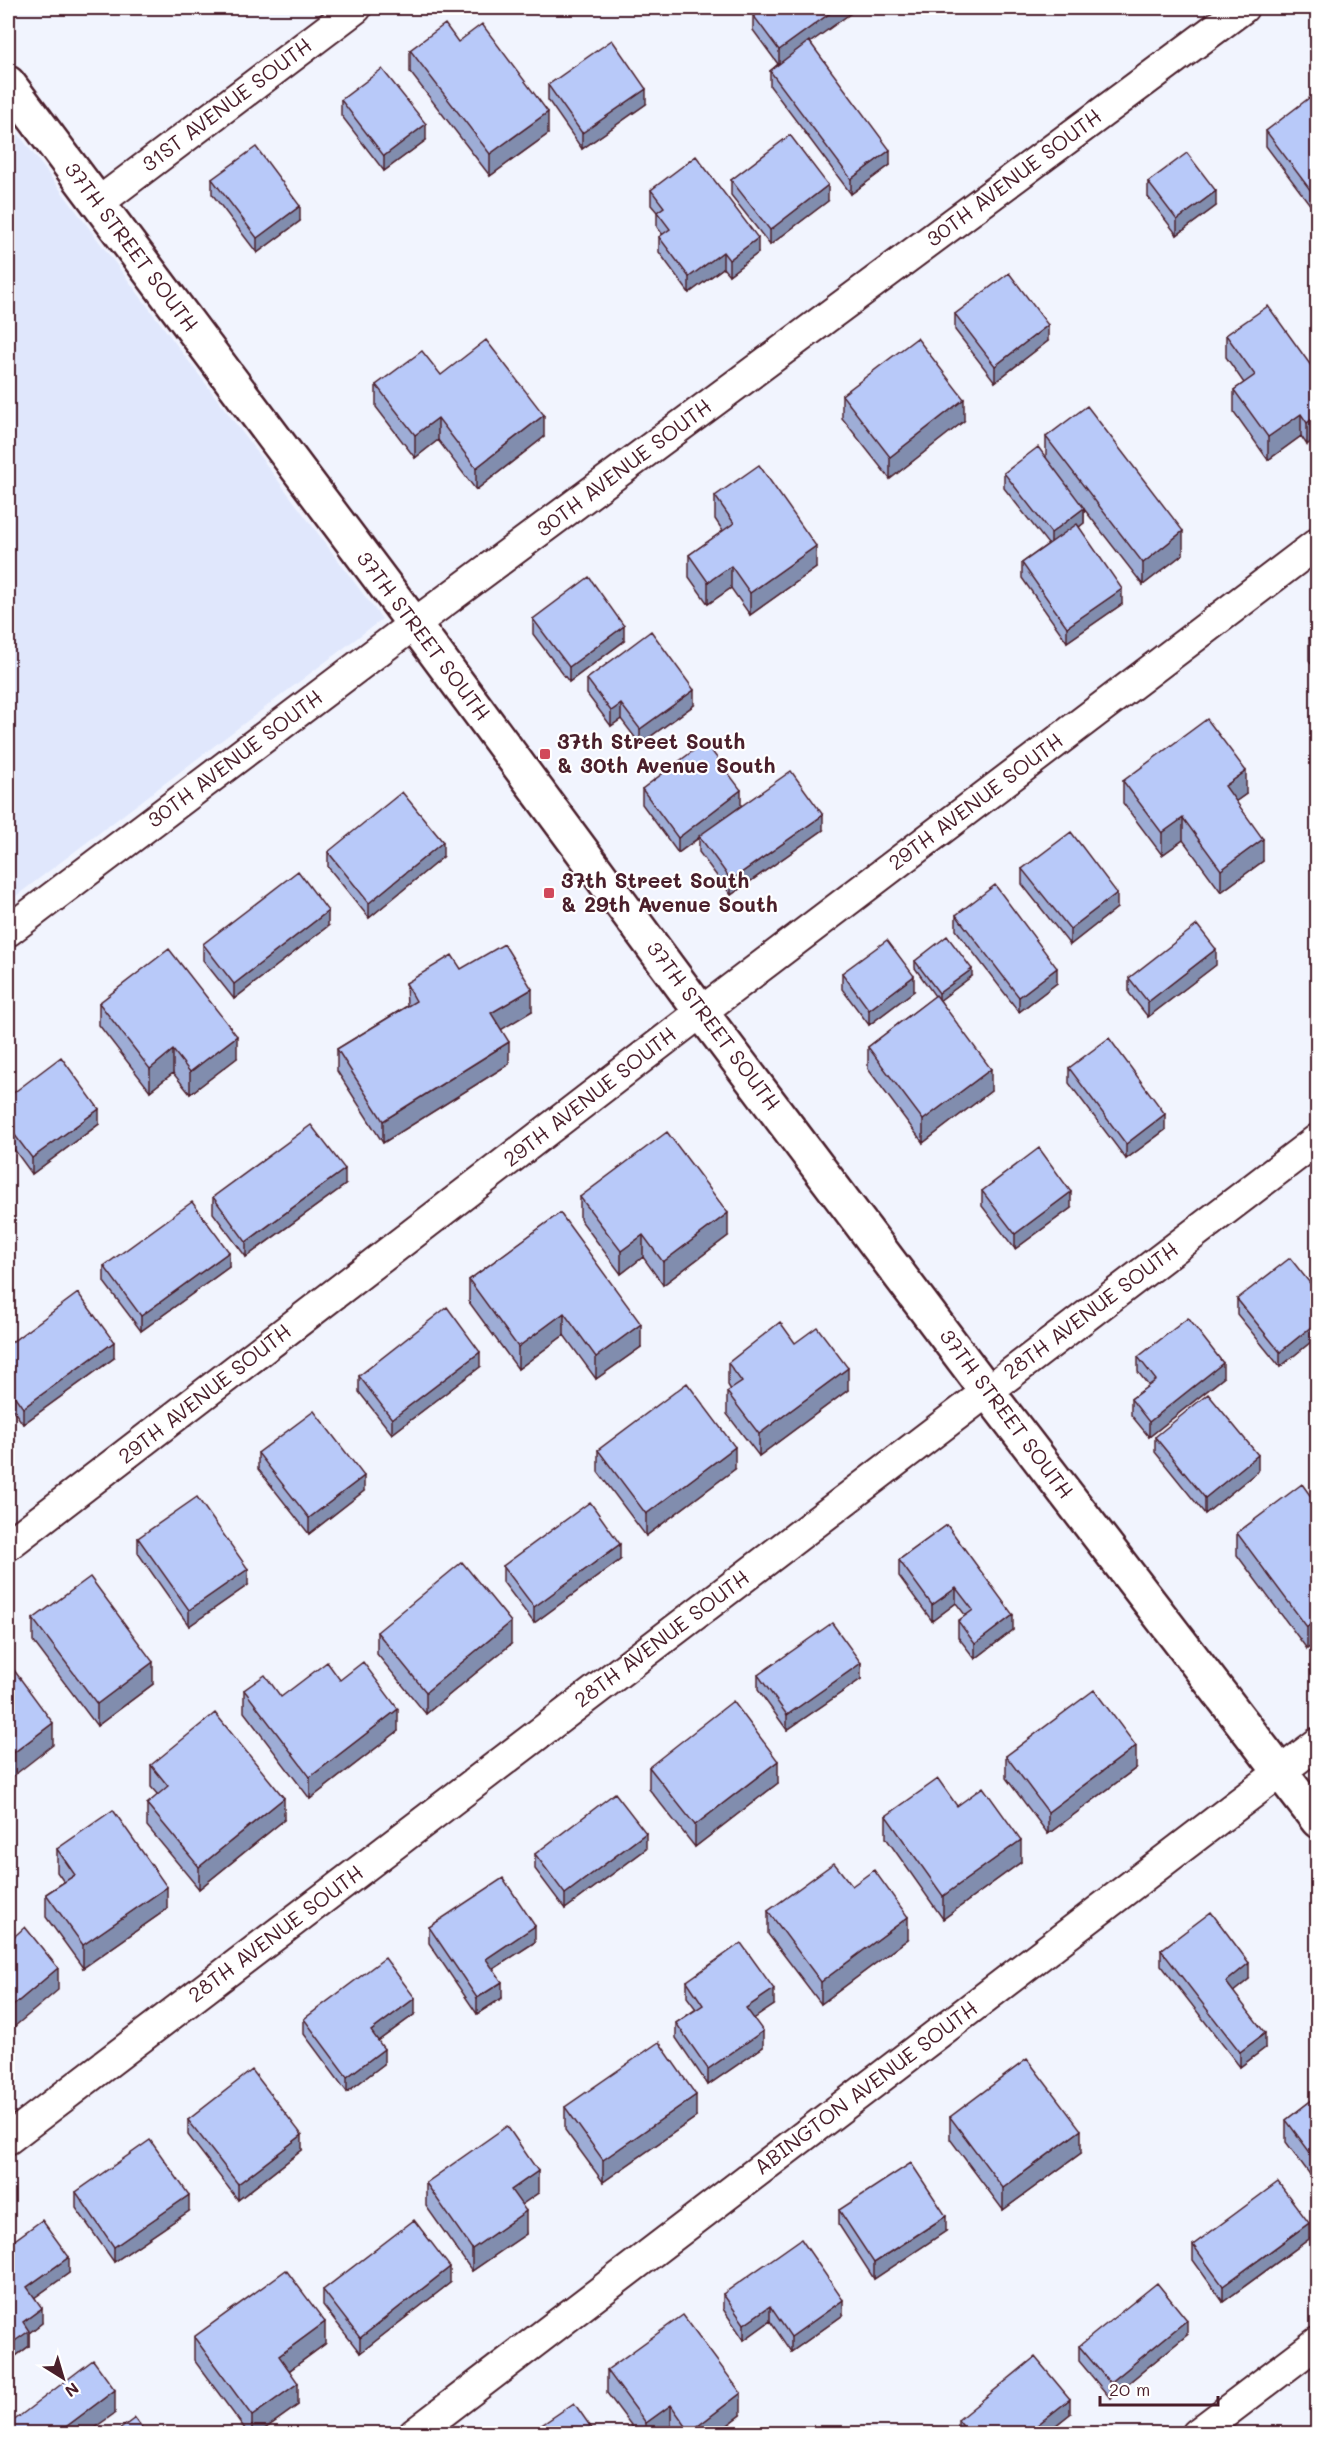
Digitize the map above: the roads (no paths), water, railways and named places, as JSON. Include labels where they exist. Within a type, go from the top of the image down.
[{"type":"street","name":"31ST AVENUE SOUTH","points":[[98,203],[356,8]]},
{"type":"street","name":"30TH AVENUE SOUTH","points":[[8,931],[414,624],[1243,8]]},
{"type":"street","name":"37TH STREET SOUTH","points":[[8,83],[414,624],[701,1012],[987,1391],[1317,1821]]},
{"type":"street","name":"29TH AVENUE SOUTH","points":[[8,1545],[701,1012],[1317,543]]},
{"type":"street","name":"28TH AVENUE SOUTH","points":[[8,2139],[1317,1139]]},
{"type":"street","name":"ABINGTON AVENUE SOUTH","points":[[414,2433],[1317,1743]]},
{"type":"street","points":[[1197,2433],[1317,2342]]},
{"type":"place","name":"37th Street South & 30th Avenue South","points":[[545,754]]},
{"type":"place","name":"37th Street South & 29th Avenue South","points":[[549,893]]}]
